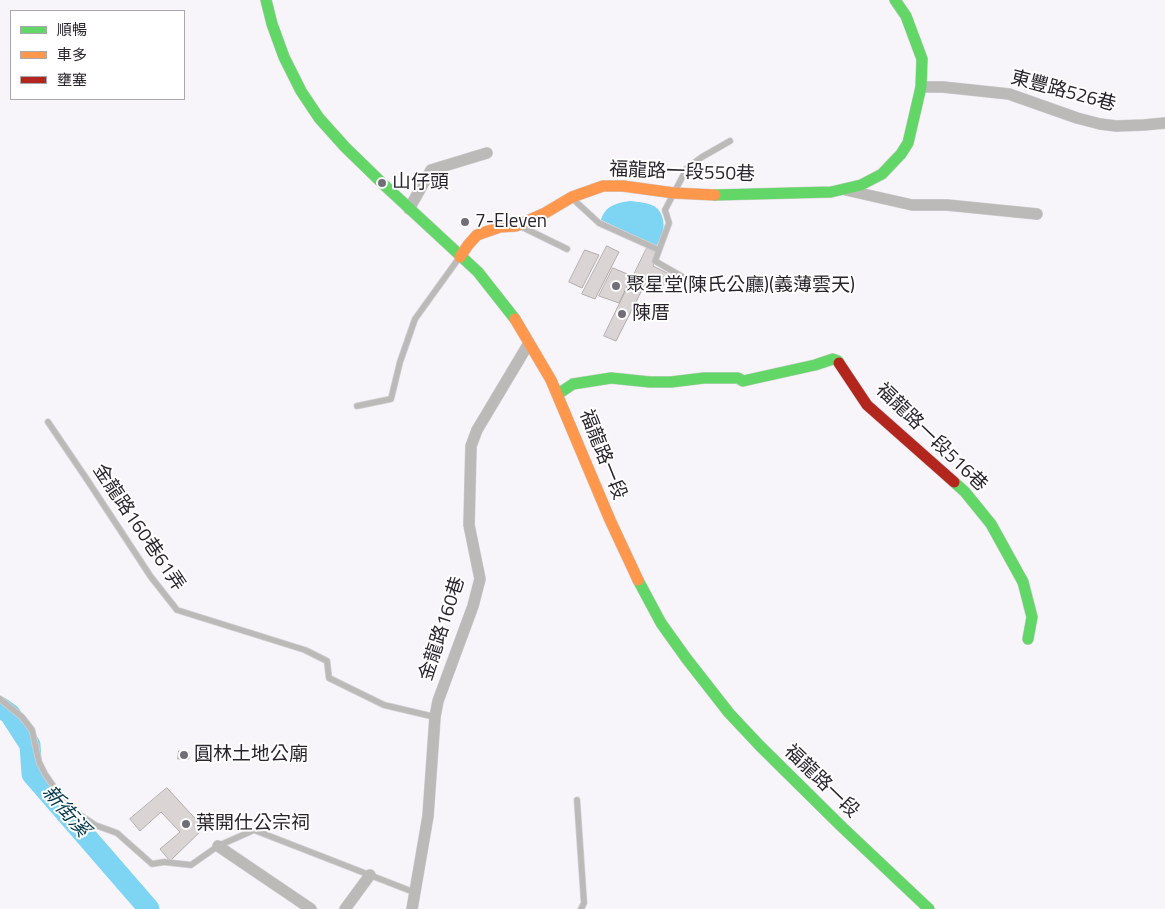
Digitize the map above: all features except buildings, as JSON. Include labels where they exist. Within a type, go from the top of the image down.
[{"type":"street","name":"福龍路一段","points":[[266,0],[272,24],[284,57],[301,91],[319,118],[345,147],[409,209],[478,272],[512,315],[552,380],[610,520],[660,623],[742,726],[842,827],[929,909]]},
{"type":"street","name":"福龍路一段550巷","points":[[460,257],[478,235],[500,227],[517,225],[545,214],[572,197],[603,186],[623,186],[674,193],[714,195],[832,192],[861,185],[882,174],[901,154],[908,143],[921,87],[922,59],[906,16],[894,0]]},
{"type":"street","name":"東豐路526巷","points":[[921,87],[943,87],[1009,94],[1077,118],[1100,124],[1116,126],[1165,123]]},
{"type":"street","points":[[409,209],[431,170],[487,153]]},
{"type":"street","points":[[844,189],[912,205],[948,205],[1037,214]]},
{"type":"street","name":"金龍路160巷","points":[[412,909],[428,816],[435,717],[438,701],[473,606],[480,579],[469,525],[471,446],[477,430],[529,343]]},
{"type":"street","name":"福龍路一段516巷","points":[[558,394],[573,384],[611,378],[650,382],[671,382],[704,378],[738,378],[744,381],[815,365],[833,359],[838,361],[867,405],[964,492],[991,524],[1023,582],[1032,617],[1028,640]]},
{"type":"street","points":[[218,846],[311,909]]},
{"type":"street","points":[[345,909],[370,875]]},
{"type":"lane","points":[[703,290],[695,289],[688,280],[655,261],[669,223],[665,210],[687,168],[730,141]]},
{"type":"lane","points":[[572,197],[599,223],[659,250]]},
{"type":"lane","points":[[517,225],[567,249]]},
{"type":"lane","points":[[356,406],[391,399],[400,362],[415,319],[460,257]]},
{"type":"lane","name":"金龍路160巷61弄","points":[[48,422],[151,578],[177,610],[305,650],[327,661],[330,678],[384,705],[435,717]]},
{"type":"lane","points":[[0,699],[22,717],[32,730],[39,762],[63,800],[95,825],[117,833],[152,864],[164,862],[191,865],[218,846],[254,830],[416,893]]},
{"type":"lane","points":[[577,800],[584,902],[581,909]]},
{"type":"water","points":[[630,201],[654,206],[661,214],[664,225],[662,237],[656,246],[601,220],[608,208]]},
{"type":"waterway","name":"新街溪","points":[[0,707],[10,714],[30,745],[32,774],[149,909]]},
{"type":"traffic: fast","points":[[266,0],[272,24],[284,57],[301,91],[319,118],[345,147],[382,183],[478,272],[515,319]]},
{"type":"traffic: fast","points":[[715,195],[831,192],[861,185],[882,174],[901,154],[908,143],[921,87],[922,59],[906,16],[895,0]]},
{"type":"traffic: fast","points":[[558,394],[573,384],[611,378],[650,382],[671,382],[704,378],[738,378],[743,381],[815,365],[833,359],[839,363]]},
{"type":"traffic: fast","points":[[954,482],[965,492],[991,524],[1023,582],[1032,617],[1028,639]]},
{"type":"traffic: fast","points":[[638,580],[661,623],[729,713],[842,827],[929,909]]},
{"type":"traffic: slow","points":[[460,257],[477,235],[500,227],[516,226],[545,213],[572,197],[603,186],[623,186],[674,193],[715,195]]},
{"type":"traffic: slow","points":[[515,319],[551,380],[610,520],[638,580]]},
{"type":"traffic: jam","points":[[839,363],[867,405],[954,482]]},
{"type":"place","name":"山仔頭","points":[[382,183]]},
{"type":"place","name":"7-Eleven","points":[[465,222]]},
{"type":"place","name":"聚星堂(陳氏公廳)(義薄雲天)","points":[[616,286]]},
{"type":"place","name":"陳厝","points":[[622,314]]},
{"type":"place","name":"圓林土地公廟","points":[[184,755]]},
{"type":"place","name":"葉開仕公宗祠","points":[[186,824]]}]
